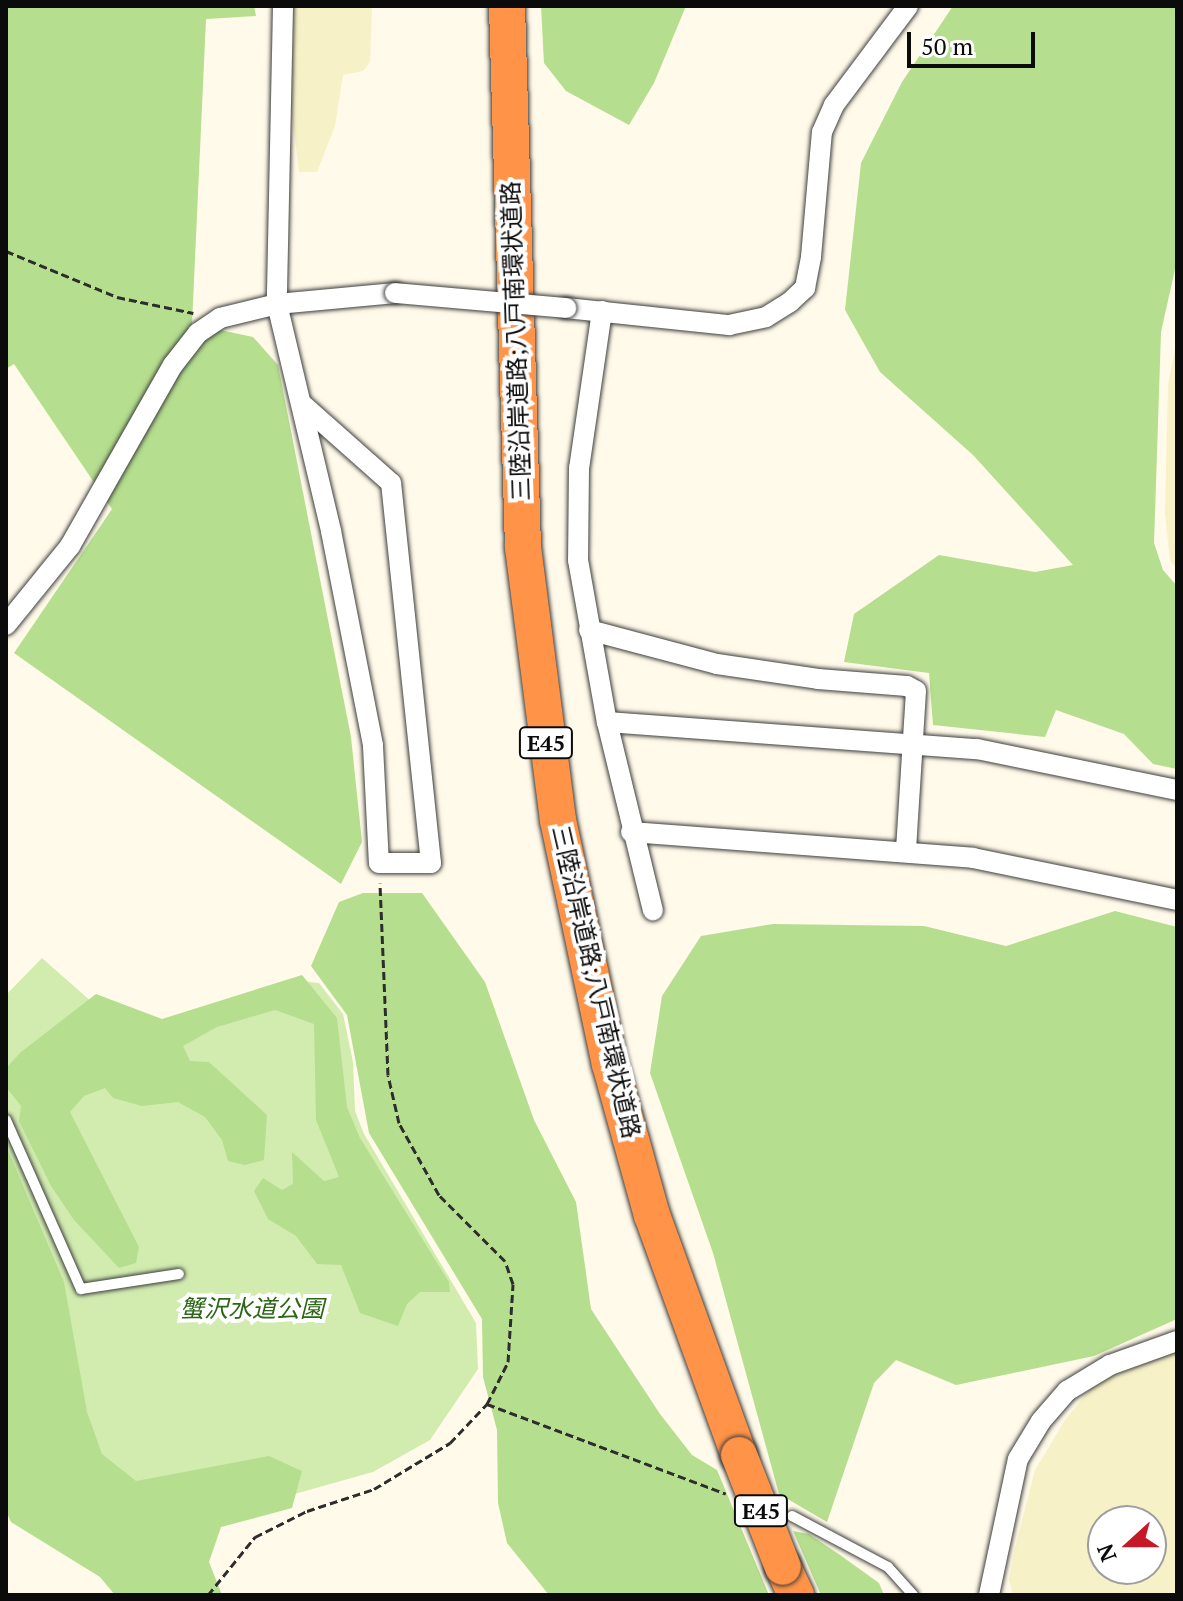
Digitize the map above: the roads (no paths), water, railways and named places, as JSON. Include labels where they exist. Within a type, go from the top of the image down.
[{"type":"highway","name":"三陸沿岸道路;八戸南環状道路","points":[[507,6],[523,547],[558,820],[610,1064],[652,1215],[739,1455],[790,1581]]},
{"type":"street","points":[[283,6],[277,304],[302,404],[373,746],[379,863],[431,863],[391,483],[302,404]]},
{"type":"street","points":[[6,625],[91,515],[173,365],[198,333],[220,318],[277,304],[395,293],[602,311],[697,325],[729,325],[766,317],[805,288],[822,132],[834,105],[908,6]]},
{"type":"street","points":[[602,311],[579,468],[578,560],[607,722],[631,832],[653,910]]},
{"type":"street","points":[[589,630],[717,664],[818,679],[907,686],[916,691],[906,852]]},
{"type":"street","points":[[607,722],[977,749],[1177,790]]},
{"type":"street","points":[[631,832],[973,858],[1177,900]]},
{"type":"street","points":[[989,1595],[1018,1459],[1041,1421],[1067,1391],[1110,1365],[1177,1341]]},
{"type":"lane","points":[[6,1120],[81,1289],[179,1274]]},
{"type":"lane","points":[[792,1516],[888,1567],[913,1595]]},
{"type":"park label","name":"蟹沢水道公園","points":[[252,1309]]}]
